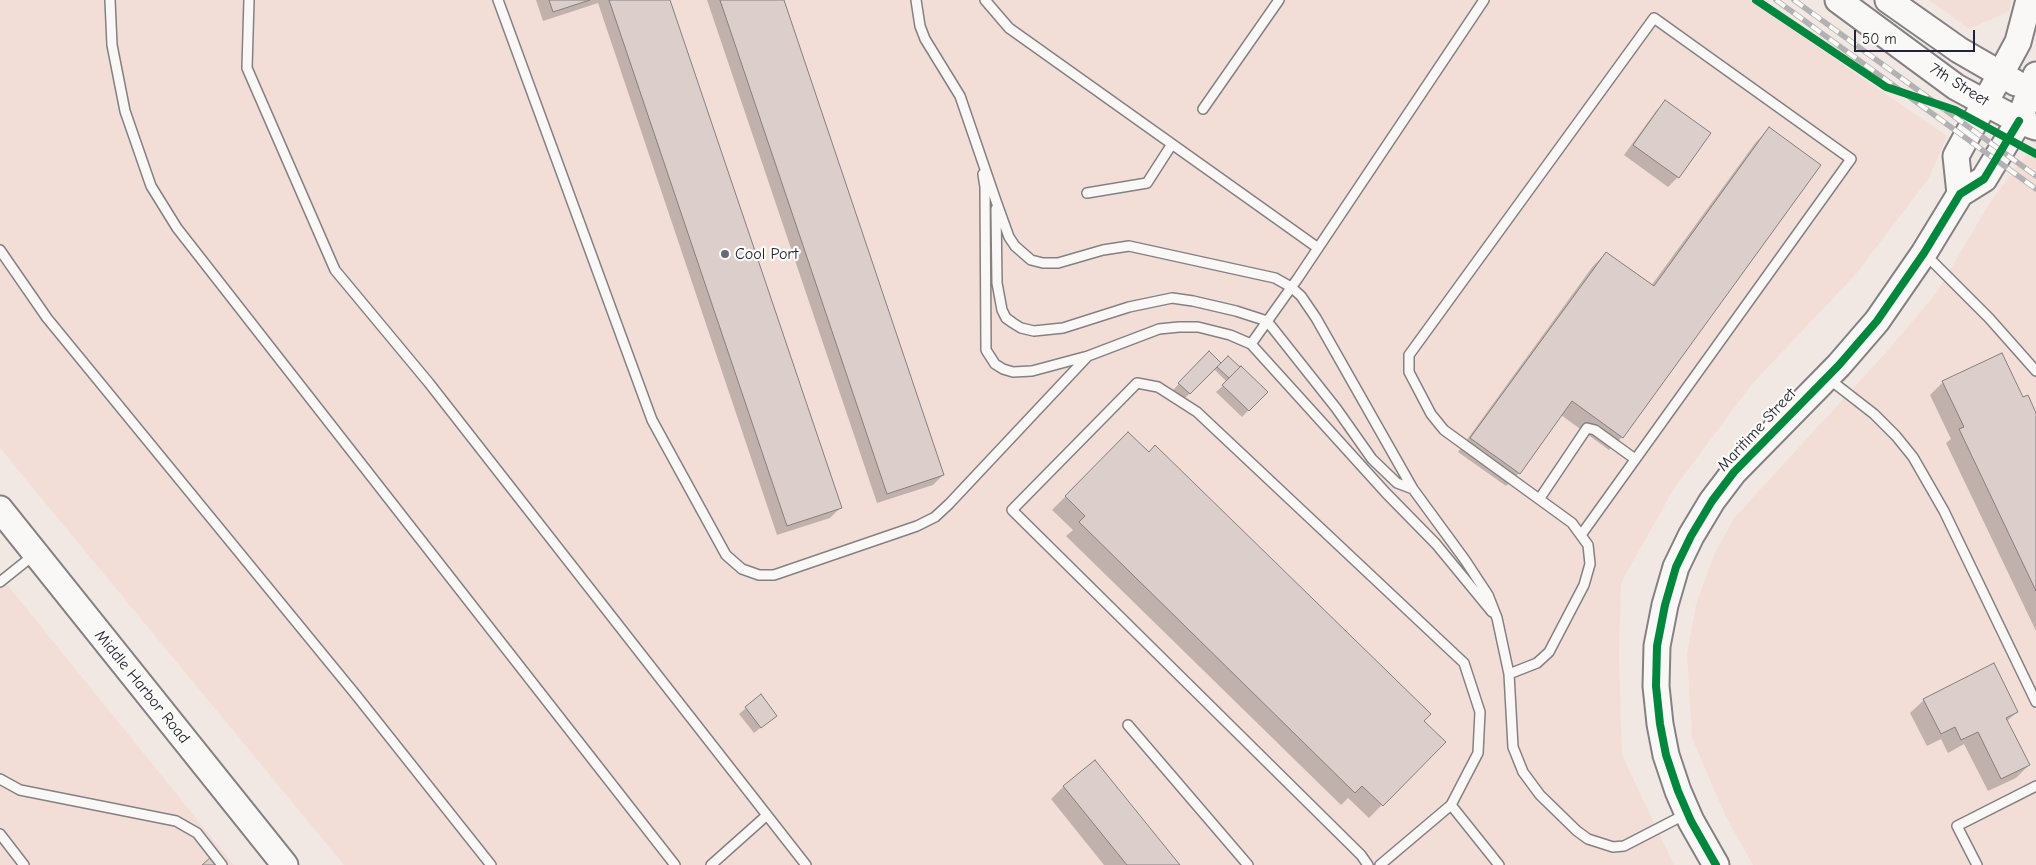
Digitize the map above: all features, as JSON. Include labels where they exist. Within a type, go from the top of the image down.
[{"type":"main road","name":"7th Street","points":[[1838,0],[1956,87],[2027,124]]},
{"type":"main road","name":"7th Street","points":[[1888,0],[1960,50],[2001,75],[2034,87]]},
{"type":"main road","points":[[1960,194],[1956,156],[2018,42],[2029,0]]},
{"type":"main road","name":"Maritime Street","points":[[1716,865],[1687,813],[1666,755],[1660,724],[1656,686],[1657,646],[1665,605],[1676,567],[1712,500],[1734,472],[1877,321],[1924,253],[1960,194],[1984,179],[2027,124],[2034,87]]},
{"type":"main road","name":"Middle Harbor Road","points":[[0,509],[285,865]]},
{"type":"lane","points":[[110,0],[112,46],[125,111],[151,186],[177,228],[675,865]]},
{"type":"lane","points":[[249,0],[248,68],[335,270],[429,383],[806,865]]},
{"type":"lane","points":[[498,0],[652,420],[726,555],[742,568],[759,575],[774,575],[917,526],[935,517],[1088,356]]},
{"type":"lane","points":[[916,0],[916,12],[922,32],[960,96],[1009,237],[1021,253],[1031,260],[1044,263],[1058,263],[1103,250],[1129,246],[1275,278],[1291,287],[1301,296],[1316,318],[1413,489],[1488,595],[1497,618],[1509,674],[1513,747],[1518,762],[1540,795],[1577,831],[1600,845],[1613,848],[1624,846],[1687,813]]},
{"type":"lane","points":[[985,0],[1009,28],[1318,248]]},
{"type":"lane","points":[[1203,109],[1279,0]]},
{"type":"lane","points":[[1251,344],[1318,248],[1484,0]]},
{"type":"lane","points":[[1509,674],[1537,663],[1545,657],[1584,585],[1590,564],[1588,545],[1580,534],[1572,523],[1444,430],[1430,414],[1409,372],[1409,356],[1654,18],[1851,159],[1580,534]]},
{"type":"lane","points":[[977,142],[985,187],[986,350],[989,358],[1003,369],[1022,372],[1088,356],[1159,329],[1179,327],[1198,327],[1222,333],[1251,344],[1380,486],[1436,544],[1497,618]]},
{"type":"lane","points":[[1087,192],[1147,182],[1172,144]]},
{"type":"lane","points":[[996,201],[997,283],[1002,310],[1006,318],[1021,328],[1034,332],[1063,328],[1129,307],[1172,298],[1236,311],[1268,321],[1336,408],[1372,458],[1397,483],[1413,489]]},
{"type":"lane","points":[[0,250],[48,318],[356,695],[490,865]]},
{"type":"lane","points":[[1924,253],[1990,318],[2036,371]]},
{"type":"lane","points":[[1826,377],[1874,414],[1896,436],[1913,457],[1944,511],[2036,702]]},
{"type":"lane","points":[[1368,865],[1361,855],[1012,510],[1137,382],[1158,387],[1197,412],[1464,663],[1480,712],[1478,753],[1451,805],[1380,865]]},
{"type":"lane","points":[[1540,498],[1586,428],[1595,430],[1635,459]]},
{"type":"lane","points":[[0,582],[35,553]]},
{"type":"lane","points":[[1128,725],[1248,865]]},
{"type":"lane","points":[[0,779],[20,790],[176,821],[197,833],[222,865]]},
{"type":"lane","points":[[1977,865],[1957,826],[2036,786]]},
{"type":"lane","points":[[1451,805],[1499,865]]},
{"type":"lane","points":[[711,865],[766,816]]},
{"type":"lane","points":[[0,834],[24,865]]},
{"type":"shaded area","points":[[0,0],[1749,0],[1947,136],[1929,178],[1856,274],[1752,384],[1673,490],[1621,583],[1619,655],[1622,755],[1674,865],[344,865],[0,448]]},
{"type":"shaded area","points":[[1929,0],[2011,0],[2009,11],[1969,29]]},
{"type":"shaded area","points":[[2026,155],[2036,159],[2036,865],[1753,865],[1726,817],[1692,738],[1687,654],[1696,604],[1714,555],[1734,518],[1890,348],[1937,292],[1989,204]]},
{"type":"shaded area","points":[[0,576],[5,582],[234,865],[0,865]]},
{"type":"building","points":[[549,0],[590,0],[553,12]]},
{"type":"building","name":"Cool Port","points":[[609,0],[670,0],[842,508],[787,526]]},
{"type":"building","name":"Cool Port","points":[[720,0],[784,0],[944,475],[887,494]]},
{"type":"building","points":[[1665,100],[1711,133],[1679,178],[1633,145]]},
{"type":"building","points":[[1769,127],[1821,165],[1623,438],[1572,401],[1520,474],[1470,438],[1606,252],[1654,286]]},
{"type":"building","points":[[1209,351],[1221,363],[1190,394],[1178,383]]},
{"type":"building","points":[[2002,353],[2023,397],[2028,395],[2036,413],[2036,591],[1959,429],[1964,427],[1942,381]]},
{"type":"building","points":[[1228,356],[1240,367],[1229,378],[1217,367]]},
{"type":"building","points":[[1241,366],[1268,392],[1249,411],[1222,385]]},
{"type":"building","points":[[1128,432],[1149,452],[1155,445],[1431,714],[1424,721],[1446,742],[1383,806],[1362,786],[1355,793],[1079,522],[1085,516],[1065,496]]},
{"type":"building","points":[[1994,663],[2018,712],[2006,718],[2030,765],[2001,779],[1978,732],[1961,740],[1955,727],[1941,734],[1923,699]]},
{"type":"building","points":[[761,694],[777,716],[761,728],[745,707]]},
{"type":"building","points":[[1095,760],[1180,865],[1127,865],[1063,786]]},
{"type":"building","points":[[211,857],[218,865],[202,865]]},
{"type":"railway","points":[[1776,0],[2036,189]]},
{"type":"railway","points":[[1794,0],[2036,176]]},
{"type":"cycle path","points":[[1756,0],[1886,87],[1955,110],[2036,154]]},
{"type":"cycle path","points":[[1716,865],[1691,821],[1678,791],[1666,755],[1660,724],[1656,686],[1657,646],[1665,605],[1676,567],[1691,536],[1712,501],[1734,472],[1839,365],[1877,321],[1924,253],[1960,194],[1984,179],[2019,121]]},
{"type":"place","name":"Cool Port","points":[[725,254]]}]
